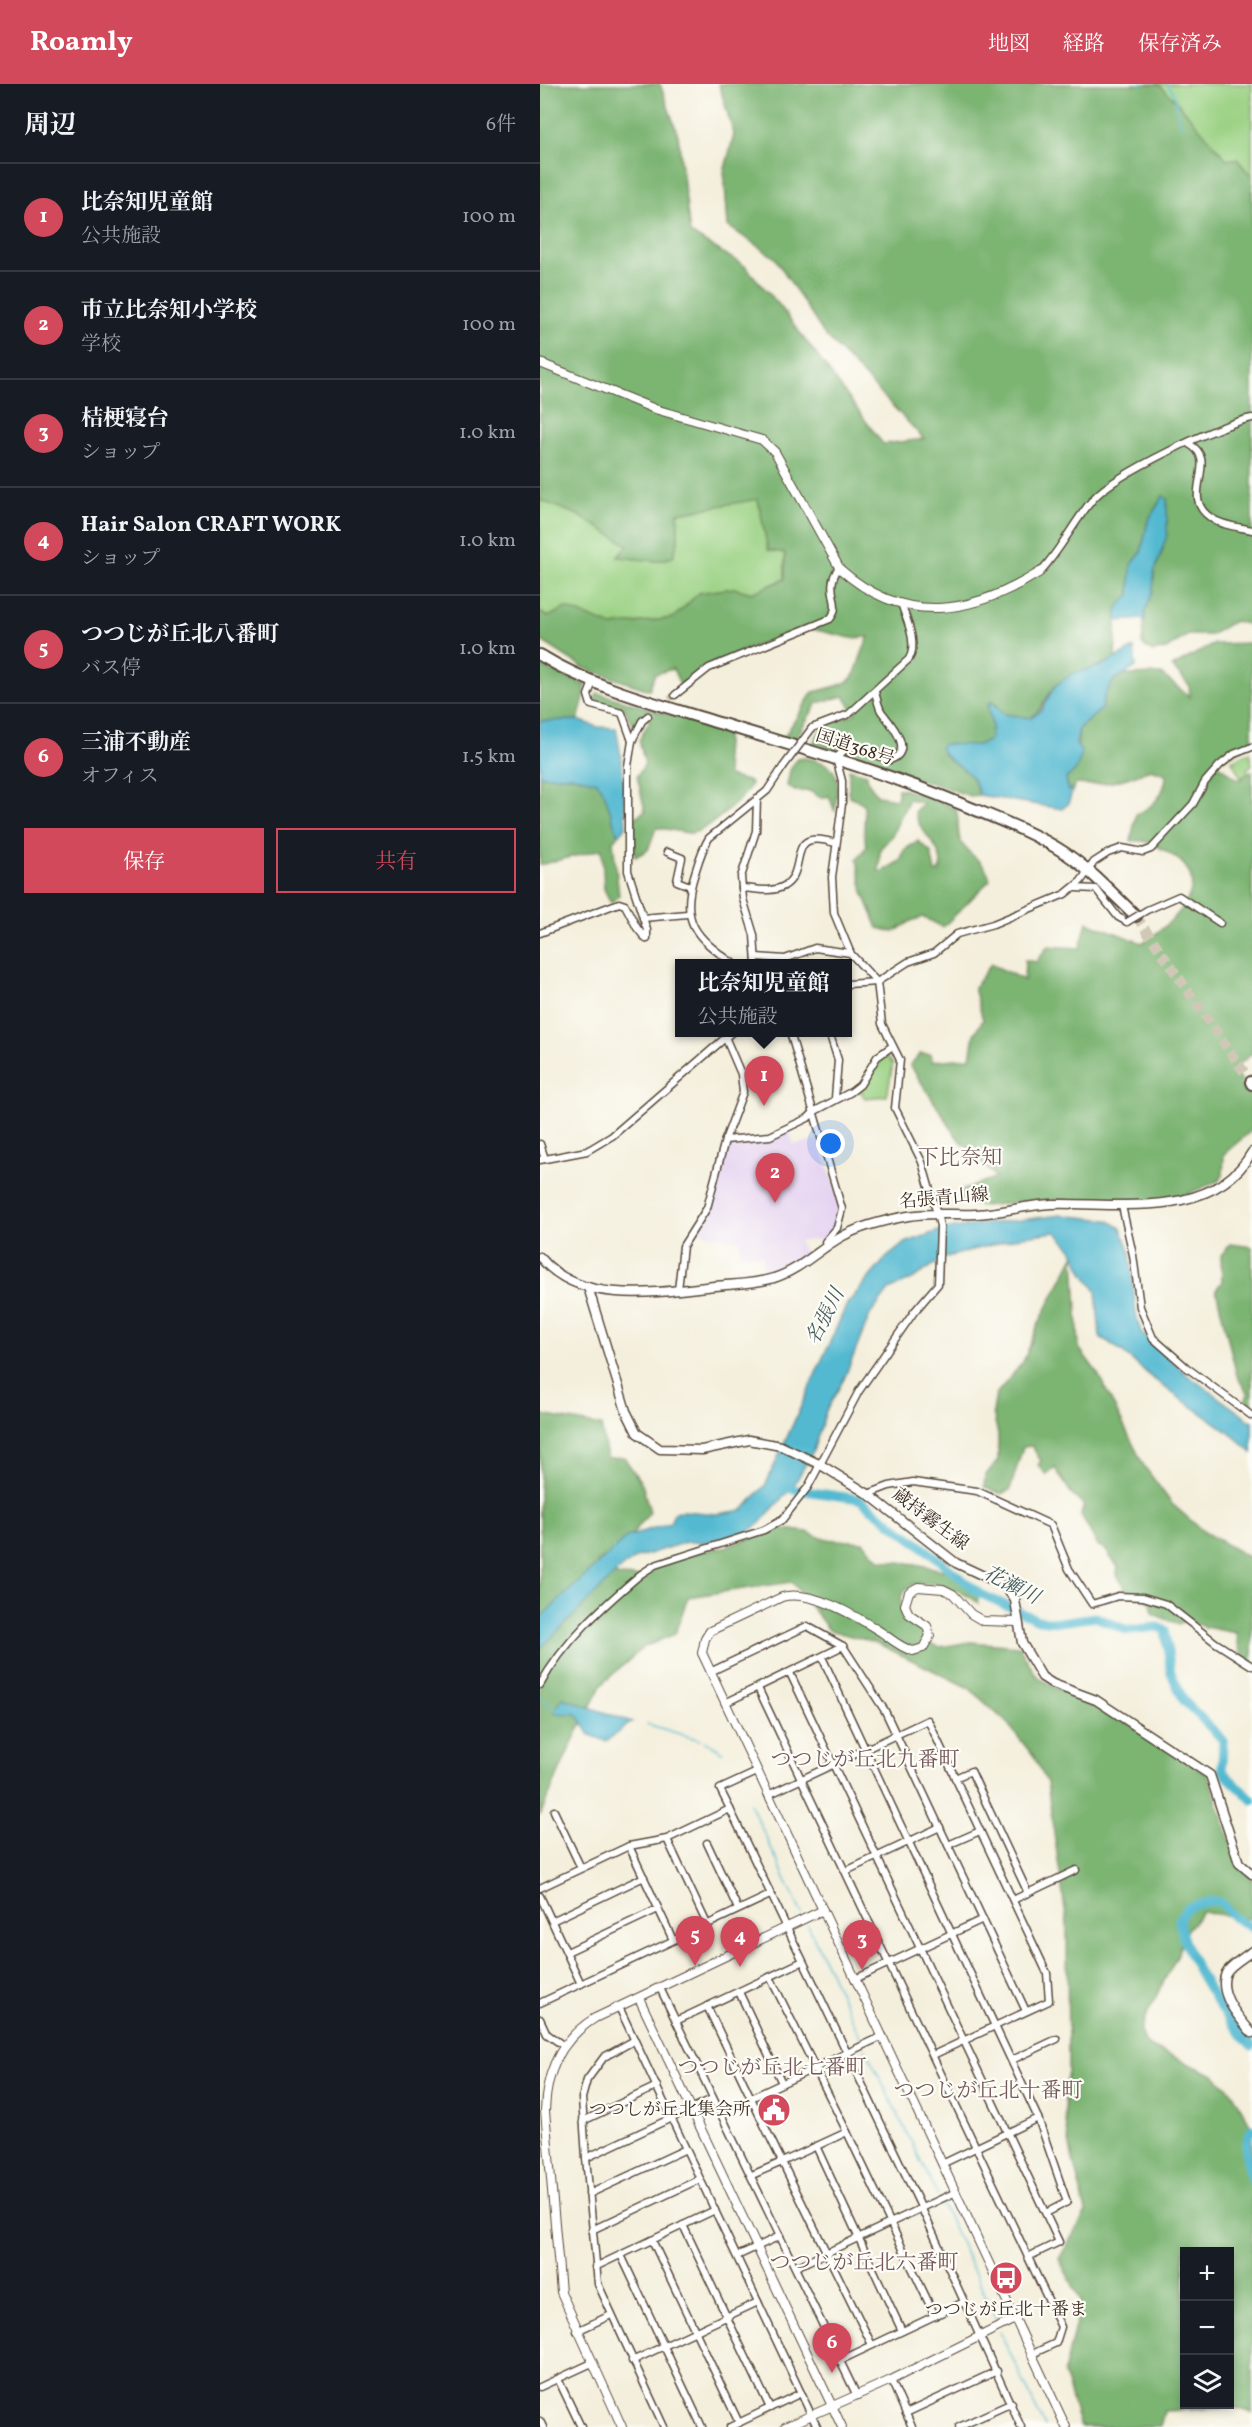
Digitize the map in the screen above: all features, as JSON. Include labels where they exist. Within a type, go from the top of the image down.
[{"type":"highway","name":"国道368号","points":[[540,655],[592,682],[836,758],[946,798],[1041,838],[1089,870],[1132,919]]},
{"type":"main road","name":"名張青山線","points":[[540,1257],[563,1278],[588,1287],[635,1292],[678,1290],[773,1278],[792,1271],[826,1247],[857,1230],[881,1221],[937,1214],[976,1214],[1055,1204],[1122,1206],[1175,1202],[1208,1191],[1234,1175],[1252,1152]]},
{"type":"main road","name":"蔵持霧生線","points":[[588,1287],[628,1416],[632,1426],[643,1439],[655,1447],[669,1450],[702,1450],[749,1440],[781,1446],[868,1494],[942,1554],[1000,1583],[1015,1600],[1022,1643],[1031,1661],[1047,1681],[1096,1700],[1208,1773],[1239,1863],[1252,1874]]},
{"type":"main road","points":[[1252,1951],[1227,1971],[1225,1978],[1234,2010],[1252,2033]]},
{"type":"street","points":[[540,363],[655,409],[762,440],[775,452],[838,567],[873,595],[903,606],[931,609],[962,606],[1019,584],[1040,572],[1100,492],[1128,474],[1219,428],[1252,418]]},
{"type":"street","points":[[1189,444],[1198,449],[1203,461],[1197,495],[1205,513],[1219,522],[1252,530]]},
{"type":"street","points":[[675,695],[709,668],[830,619],[835,608],[831,580],[838,567]]},
{"type":"street","points":[[728,959],[706,943],[687,914],[690,886],[703,848],[709,838],[767,791],[812,728],[846,716],[875,692],[911,655],[911,635],[903,606]]},
{"type":"street","points":[[592,682],[588,695],[591,705],[622,713],[632,741]]},
{"type":"street","points":[[540,1685],[551,1664],[567,1644],[641,1574],[655,1565],[764,1530],[782,1520],[808,1487],[817,1464],[859,1390],[914,1312],[934,1291],[940,1270],[940,1226],[922,1162],[895,1108],[894,1094],[900,1060],[891,1047],[882,1024],[877,982],[850,953],[838,927],[833,906],[832,877],[835,843],[842,804],[842,781],[836,758],[852,746],[890,760],[897,756],[901,741],[878,705],[875,692]]},
{"type":"street","points":[[540,933],[619,903],[625,905],[637,928],[647,939],[644,918],[628,871],[628,761],[632,741],[642,722],[648,716]]},
{"type":"street","points":[[852,984],[877,982],[908,962],[934,953],[957,934],[1013,916],[1074,888],[1094,862],[1122,848],[1143,852],[1151,849],[1193,804],[1205,782],[1220,765],[1234,754],[1252,747]]},
{"type":"street","points":[[756,959],[752,922],[744,905],[742,888],[744,863],[756,831],[757,798]]},
{"type":"street","points":[[742,888],[770,890],[783,886],[793,876],[798,855],[807,842],[814,838],[835,843]]},
{"type":"street","points":[[667,852],[682,858],[677,881],[690,886]]},
{"type":"street","points":[[1074,888],[1096,890],[1118,917],[1132,919],[1179,896],[1221,923]]},
{"type":"street","points":[[644,918],[687,914]]},
{"type":"street","points":[[785,959],[815,948],[850,953]]},
{"type":"street","points":[[791,1037],[813,1114],[836,1180],[842,1209],[837,1228],[825,1242],[826,1247]]},
{"type":"street","points":[[831,1037],[838,1060],[835,1098]]},
{"type":"street","points":[[540,1144],[543,1160],[587,1151],[612,1137],[726,1039],[744,1084],[725,1140],[707,1208],[683,1246],[678,1290]]},
{"type":"street","points":[[725,1140],[770,1136],[813,1114],[835,1098],[851,1092],[860,1084],[877,1056],[891,1047]]},
{"type":"street","points":[[1122,1206],[1133,1255],[1140,1307],[1153,1338],[1186,1367],[1252,1416]]},
{"type":"street","points":[[868,1494],[889,1486],[913,1482],[978,1491],[989,1495],[1047,1521],[1069,1569],[1092,1604],[1119,1596],[1143,1596],[1166,1604],[1216,1643],[1252,1666]]},
{"type":"street","points":[[1018,1622],[983,1621],[971,1614],[947,1591],[918,1587],[909,1592],[905,1605],[909,1614],[927,1626],[930,1636],[923,1648],[913,1651],[864,1622],[818,1600],[804,1595],[787,1596],[710,1631],[702,1648],[710,1672],[1066,2427]]},
{"type":"street","points":[[710,1672],[807,1626],[843,1646],[885,1711],[1026,2011]]},
{"type":"street","points":[[725,1703],[843,1646]]},
{"type":"street","points":[[822,1658],[1038,2118],[1067,2202],[1046,2213]]},
{"type":"street","points":[[790,1672],[1059,2242],[1028,2257]]},
{"type":"street","points":[[758,1688],[1060,2327],[1056,2343],[1032,2354]]},
{"type":"street","points":[[768,1795],[928,1720],[1047,1973],[1049,2001],[933,2055]]},
{"type":"street","points":[[955,1778],[971,1771],[1028,1893]]},
{"type":"street","points":[[757,1772],[720,1789],[845,2054],[922,2209],[1021,2427]]},
{"type":"street","points":[[540,1888],[629,1846],[667,1839],[730,1809]]},
{"type":"street","points":[[554,1811],[582,1868]]},
{"type":"street","points":[[846,1871],[940,1827]]},
{"type":"street","points":[[948,1845],[980,1831]]},
{"type":"street","points":[[667,1839],[707,1924]]},
{"type":"street","points":[[707,1843],[738,1909]]},
{"type":"street","points":[[629,1846],[674,1940]]},
{"type":"street","points":[[1013,1900],[1076,1870]]},
{"type":"street","points":[[552,1921],[644,1877]]},
{"type":"street","points":[[540,2003],[770,1895]]},
{"type":"street","points":[[540,1896],[581,1984]]},
{"type":"street","points":[[567,1952],[658,1909]]},
{"type":"street","points":[[622,2427],[564,2303],[558,2277],[545,2111],[548,2080],[564,2046],[588,2022],[823,1910]]},
{"type":"street","points":[[855,1979],[983,1919]]},
{"type":"street","points":[[676,2021],[801,1962]]},
{"type":"street","points":[[770,1977],[934,2316]]},
{"type":"street","points":[[660,1988],[857,2396]]},
{"type":"street","points":[[739,1992],[782,2083]]},
{"type":"street","points":[[639,1998],[842,2427]]},
{"type":"street","points":[[707,2006],[872,2345]]},
{"type":"street","points":[[619,2007],[817,2427]]},
{"type":"street","points":[[540,2019],[547,2034],[564,2046]]},
{"type":"street","points":[[751,2098],[883,2036]]},
{"type":"street","points":[[1012,2060],[1057,2039]]},
{"type":"street","points":[[635,2040],[609,2053],[593,2069],[583,2092],[591,2230],[597,2284],[664,2427]]},
{"type":"street","points":[[583,2121],[657,2086]]},
{"type":"street","points":[[586,2158],[712,2099]]},
{"type":"street","points":[[942,2164],[1038,2118]]},
{"type":"street","points":[[752,2175],[846,2132]]},
{"type":"street","points":[[816,2146],[902,2331]]},
{"type":"street","points":[[589,2194],[686,2149]]},
{"type":"street","points":[[591,2230],[700,2179]]},
{"type":"street","points":[[796,2267],[956,2192]]},
{"type":"street","points":[[595,2267],[715,2210]]},
{"type":"street","points":[[683,2225],[770,2408]]},
{"type":"street","points":[[737,2256],[780,2236]]},
{"type":"street","points":[[652,2240],[739,2423]]},
{"type":"street","points":[[621,2255],[702,2427]]},
{"type":"street","points":[[632,2361],[758,2302]]},
{"type":"street","points":[[839,2361],[964,2302]]},
{"type":"street","points":[[577,2331],[611,2315]]},
{"type":"street","points":[[785,2427],[831,2405],[857,2396],[1015,2319]]},
{"type":"street","points":[[540,2387],[592,2363]]},
{"type":"street","points":[[906,2413],[997,2371]]},
{"type":"street","points":[[558,2379],[581,2427]]},
{"type":"street","points":[[891,2380],[912,2427]]},
{"type":"street","points":[[730,2427],[801,2393]]},
{"type":"street","points":[[959,2427],[1012,2403]]},
{"type":"street","points":[[540,2421],[543,2427]]},
{"type":"shaded area","points":[[790,1132],[794,1145],[818,1139],[837,1192],[840,1216],[833,1232],[825,1239],[799,1241],[807,1259],[790,1268],[763,1277],[763,1255],[739,1254],[740,1240],[714,1236],[698,1230],[717,1190],[727,1142],[765,1138]]},
{"type":"green space","points":[[540,84],[660,84],[678,135],[690,233],[745,266],[780,306],[883,444],[924,439],[824,334],[775,258],[728,226],[724,172],[734,135],[719,84],[1158,84],[1227,159],[1237,159],[1252,177],[1252,625],[1234,621],[1211,635],[1188,635],[1166,649],[1152,652],[1142,644],[1145,611],[1153,592],[1154,573],[1163,549],[1163,496],[1148,521],[1141,553],[1131,565],[1130,595],[1117,610],[1115,659],[1071,676],[1058,684],[1031,718],[1002,714],[995,703],[988,704],[992,726],[989,741],[944,755],[972,775],[979,795],[970,796],[813,743],[822,727],[855,714],[844,696],[817,703],[794,741],[784,737],[813,692],[842,684],[853,676],[869,637],[851,638],[803,627],[714,663],[680,685],[673,669],[655,674],[649,690],[584,668],[540,640],[540,612],[548,617],[566,608],[612,626],[673,618],[699,593],[734,588],[752,593],[785,579],[785,553],[768,550],[758,499],[678,513],[678,541],[673,557],[657,561],[618,557],[628,545],[578,515],[540,500]]},
{"type":"green space","points":[[1158,84],[1252,84],[1252,224]]},
{"type":"green space","points":[[758,499],[768,550],[785,553],[785,579],[752,593],[734,588],[699,593],[673,618],[612,626],[566,608],[548,617],[540,612],[540,500],[578,515],[628,545],[618,557],[657,561],[673,556],[678,541],[677,513]]},
{"type":"green space","points":[[1252,643],[1252,743],[1216,763],[1239,780],[1252,771],[1252,1054],[1233,1069],[1252,1097],[1252,1130],[1224,1154],[1223,1176],[1218,1181],[1173,1198],[1130,1202],[1041,1200],[983,1206],[960,1200],[963,1190],[996,1177],[957,1137],[910,1065],[920,1054],[930,1054],[932,1061],[970,1058],[974,1034],[983,1020],[974,988],[991,964],[1024,980],[1025,960],[1036,962],[1048,946],[1080,948],[1087,922],[1142,943],[1178,914],[1191,889],[1191,877],[1184,865],[1169,853],[1151,843],[1131,841],[1136,814],[1148,808],[1157,799],[1164,787],[1166,774],[1150,769],[1114,781],[1076,784],[1069,792],[1066,778],[1076,770],[1079,728],[1102,709],[1104,696],[1114,680],[1123,675],[1161,674],[1190,697],[1189,685],[1172,667],[1213,644]]},
{"type":"green space","points":[[540,666],[585,685],[578,720],[540,721]]},
{"type":"green space","points":[[597,693],[727,731],[725,756],[728,776],[751,782],[749,788],[726,812],[699,831],[689,833],[656,828],[648,850],[635,857],[633,834],[635,817],[645,811],[637,776],[645,764],[639,740],[650,720],[641,715],[633,726],[624,708],[595,703]]},
{"type":"green space","points":[[1250,753],[1252,765],[1247,769],[1249,773],[1241,778],[1232,761]]},
{"type":"green space","points":[[805,758],[826,764],[832,769],[837,782],[835,812],[829,796],[821,798],[810,791],[795,791],[787,786],[790,770],[797,759]]},
{"type":"green space","points":[[849,769],[867,774],[868,782],[878,796],[895,799],[898,797],[898,789],[902,789],[932,798],[956,809],[961,842],[982,864],[990,880],[943,927],[923,917],[911,921],[894,932],[878,928],[863,892],[857,859],[867,846],[863,803],[849,796]],"holes":[[[909,799],[923,803],[915,811],[917,819],[940,856],[939,872],[935,872],[931,852],[918,841],[904,850],[900,861],[879,873],[880,849],[891,837]]]},
{"type":"green space","points":[[540,776],[573,776],[597,782],[604,792],[618,836],[613,841],[619,896],[611,903],[604,889],[602,849],[540,865]]},
{"type":"green space","points":[[885,1055],[893,1064],[887,1096],[865,1098],[860,1091]]},
{"type":"green space","points":[[1231,1244],[1252,1247],[1252,1409],[1244,1402],[1248,1394],[1237,1376],[1216,1290],[1222,1281],[1221,1255]]},
{"type":"green space","points":[[1074,1256],[1079,1348],[1098,1374],[1144,1466],[1172,1504],[1204,1532],[1252,1559],[1252,1667],[1239,1649],[1236,1633],[1205,1627],[1188,1620],[1178,1624],[1153,1614],[1151,1602],[1126,1591],[1117,1574],[1118,1567],[1104,1548],[1098,1546],[1081,1515],[1084,1504],[1073,1496],[1055,1468],[1047,1475],[1038,1465],[1041,1461],[1032,1446],[1023,1447],[1010,1490],[1001,1494],[984,1487],[985,1476],[998,1460],[998,1435],[993,1412],[996,1394],[1023,1362],[1039,1323]]},
{"type":"green space","points":[[543,1415],[601,1426],[607,1458],[624,1457],[642,1484],[650,1512],[626,1542],[597,1563],[618,1576],[639,1577],[666,1559],[728,1546],[777,1528],[807,1532],[824,1539],[863,1542],[880,1560],[916,1564],[951,1572],[977,1594],[978,1603],[962,1593],[939,1585],[927,1583],[908,1588],[902,1595],[901,1607],[906,1616],[925,1632],[921,1641],[940,1647],[971,1642],[1019,1646],[1036,1675],[1053,1687],[1095,1702],[1208,1775],[1239,1868],[1252,1877],[1252,1919],[1202,1912],[1184,1934],[1177,1956],[1146,2016],[1141,2031],[1143,2040],[1149,2046],[1214,2075],[1233,2093],[1252,2128],[1252,2413],[1234,2408],[1234,2247],[1180,2247],[1180,2409],[1213,2409],[1164,2411],[1160,2427],[1080,2427],[1064,2373],[1081,2301],[1059,2259],[1086,2212],[1066,2124],[1067,1924],[1047,1783],[1034,1757],[1008,1724],[969,1688],[877,1643],[829,1630],[792,1582],[688,1597],[675,1634],[644,1647],[602,1684],[571,1745],[540,1816],[540,1417]]},
{"type":"water","points":[[1163,496],[1167,499],[1167,535],[1154,573],[1153,592],[1145,611],[1145,619],[1117,621],[1117,608],[1130,595],[1131,565],[1141,553],[1148,521]]},
{"type":"water","points":[[1134,648],[1136,667],[1114,680],[1104,696],[1102,709],[1079,728],[1076,745],[1082,753],[1076,770],[1066,778],[1068,791],[1073,789],[1068,804],[1062,809],[979,795],[972,778],[950,760],[940,748],[942,744],[977,745],[989,741],[992,726],[988,708],[991,701],[1003,714],[1031,718],[1041,710],[1055,686],[1073,673],[1101,666]]},
{"type":"water","points":[[578,720],[598,727],[616,728],[622,761],[626,827],[618,836],[604,792],[597,782],[573,776],[540,776],[540,721]]},
{"type":"water","points":[[1061,1215],[1108,1220],[1121,1228],[1130,1252],[1136,1314],[1141,1332],[1186,1374],[1252,1422],[1252,1453],[1219,1425],[1171,1392],[1100,1337],[1096,1291],[1084,1274],[1072,1249],[1056,1232],[1024,1236],[944,1258],[914,1278],[889,1290],[870,1315],[844,1379],[826,1411],[813,1451],[794,1485],[759,1524],[748,1532],[707,1542],[686,1542],[636,1558],[621,1568],[540,1649],[540,1618],[627,1537],[670,1523],[674,1513],[683,1511],[717,1514],[743,1510],[766,1484],[847,1304],[886,1258],[905,1243],[944,1229]]},
{"type":"water","points":[[563,1698],[632,1722],[606,1741],[590,1735],[577,1714],[553,1713]]},
{"type":"waterway","points":[[1139,84],[1144,84]]},
{"type":"waterway","points":[[1166,84],[1174,95],[1178,117],[1184,127]]},
{"type":"waterway","name":"花瀬川","points":[[778,1487],[859,1499],[979,1593],[1038,1620],[1059,1622],[1096,1617],[1127,1630],[1157,1627],[1165,1630],[1171,1673],[1184,1701],[1223,1740],[1222,1769],[1252,1800]]},
{"type":"waterway","points":[[540,1697],[555,1709]]},
{"type":"waterway","points":[[647,1724],[700,1740]]},
{"type":"waterway","points":[[704,1741],[723,1752]]},
{"type":"waterway","points":[[750,1803],[802,1914]]},
{"type":"waterway","name":"花瀬川","points":[[1252,1928],[1235,1918],[1220,1902],[1211,1901],[1188,1907],[1179,1918],[1181,1932],[1196,1967],[1231,2021],[1252,2046]]},
{"type":"waterway","points":[[808,1925],[862,2041]]},
{"type":"waterway","points":[[865,2048],[938,2196]]},
{"type":"waterway","name":"花瀬川","points":[[1252,2129],[1246,2148],[1252,2182]]},
{"type":"waterway","points":[[942,2204],[998,2322]]},
{"type":"waterway","points":[[1000,2332],[1045,2427]]},
{"type":"tunnel","points":[[648,716],[675,695]]},
{"type":"tunnel","points":[[1136,916],[1251,1082]]},
{"type":"place","name":"比奈知児童館","points":[[764,1106]]},
{"type":"place","name":"市立比奈知小学校","points":[[775,1203]]},
{"type":"place","name":"つつじが丘北八番町","points":[[695,1966]]},
{"type":"place","name":"Hair Salon CRAFT WORK","points":[[740,1967]]},
{"type":"place","name":"桔梗寝台","points":[[862,1970]]},
{"type":"place","name":"つつしが丘北集会所","points":[[774,2110]]},
{"type":"place","name":"つつじが丘北十番ま","points":[[1006,2278]]},
{"type":"place","name":"三浦不動産","points":[[832,2373]]},
{"type":"district","name":"下比奈知","points":[[960,1158]]},
{"type":"district","name":"つつじが丘北九番町","points":[[865,1760]]},
{"type":"district","name":"つつじが丘北七番町","points":[[772,2068]]},
{"type":"district","name":"つつじが丘北十番町","points":[[988,2091]]},
{"type":"district","name":"つつじが丘北六番町","points":[[864,2263]]},
{"type":"water label","name":"名張川","points":[[826,1317]]}]
